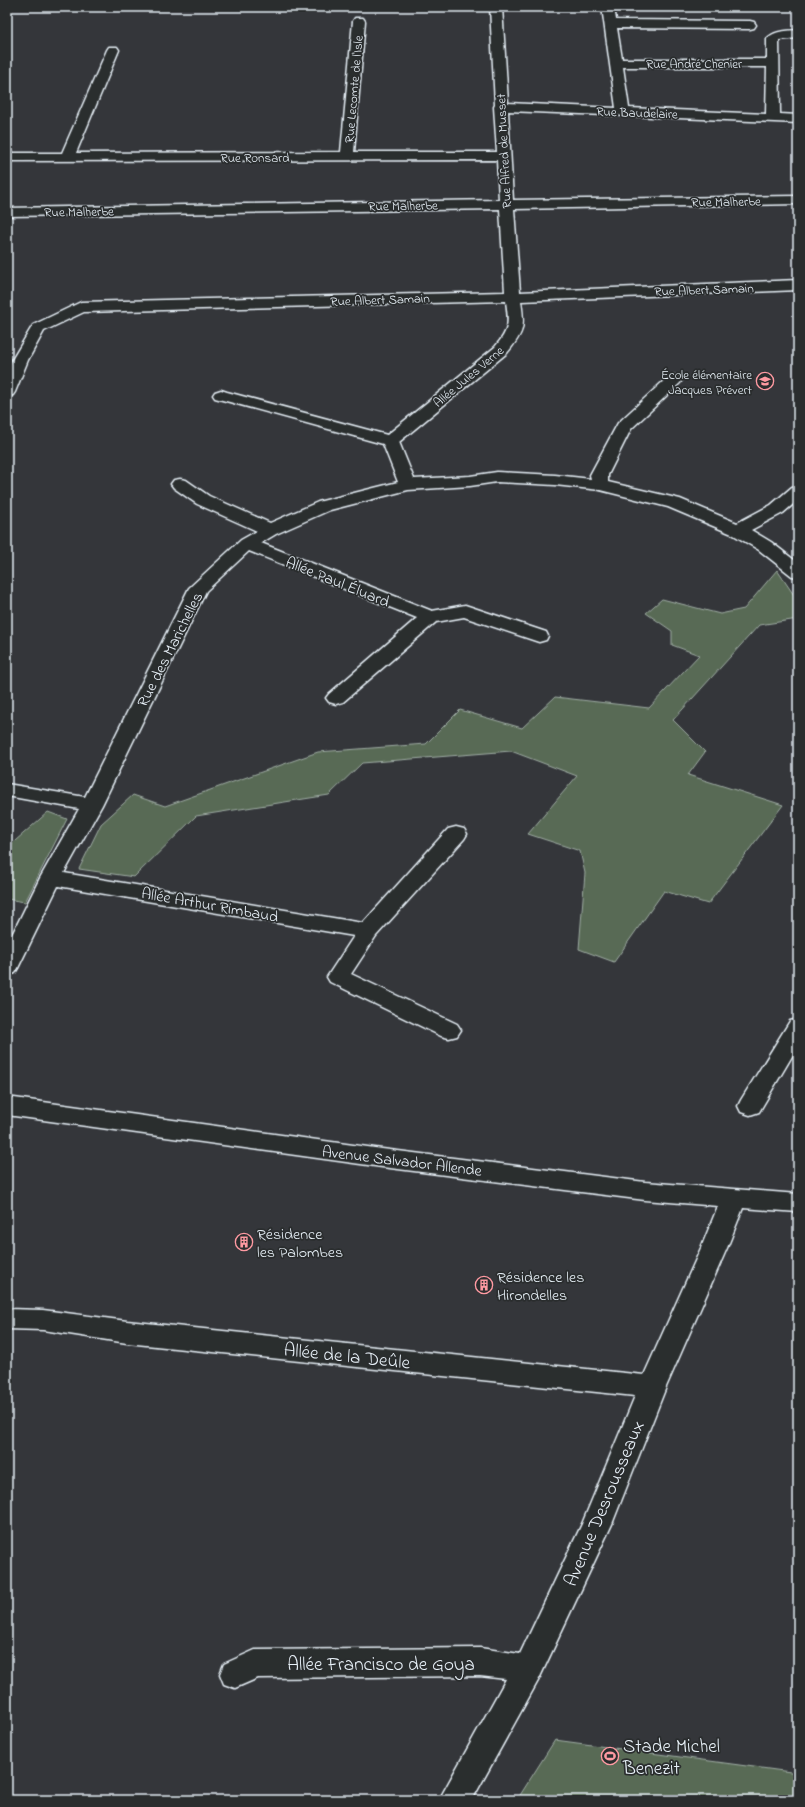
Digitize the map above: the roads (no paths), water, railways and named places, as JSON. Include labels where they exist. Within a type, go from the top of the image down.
[{"type":"street","name":"Rue Alfred de Musset","points":[[496,7],[500,107],[510,270],[514,295]]},
{"type":"street","points":[[608,7],[623,112]]},
{"type":"street","name":"Rue Lecomte de l'Isle","points":[[347,157],[359,21]]},
{"type":"street","points":[[611,24],[750,25]]},
{"type":"street","points":[[773,119],[773,39],[777,36],[798,34]]},
{"type":"street","points":[[67,157],[112,50]]},
{"type":"street","name":"Rue André Chenier","points":[[617,63],[772,63]]},
{"type":"street","name":"Rue Baudelaire","points":[[500,107],[798,120]]},
{"type":"street","name":"Rue Ronsard","points":[[7,157],[504,156]]},
{"type":"street","name":"Rue Malherbe","points":[[7,212],[798,200]]},
{"type":"street","name":"Rue Albert Samain","points":[[7,392],[13,360],[38,328],[81,307],[514,295],[534,296],[798,285]]},
{"type":"street","name":"Allée Jules Verne","points":[[390,441],[501,350],[513,335],[516,321],[514,295]]},
{"type":"street","points":[[600,485],[599,475],[624,427],[674,380]]},
{"type":"street","points":[[221,395],[390,441],[408,485]]},
{"type":"street","name":"Rue des Marichelles","points":[[7,968],[51,878],[92,805],[198,588],[247,544],[270,530],[324,506],[408,485],[470,481],[497,477],[555,480],[600,485],[674,504],[738,530],[765,546],[798,572]]},
{"type":"street","points":[[180,484],[203,500],[270,530]]},
{"type":"street","points":[[738,530],[777,509],[798,490]]},
{"type":"street","name":"Allée Paul Éluard","points":[[247,544],[430,617]]},
{"type":"street","points":[[336,698],[430,617],[465,611],[540,636]]},
{"type":"street","points":[[7,790],[92,805]]},
{"type":"street","points":[[449,1030],[338,977],[368,931],[456,834]]},
{"type":"street","name":"Allée Arthur Rimbaud","points":[[51,878],[368,931]]},
{"type":"street","points":[[750,1106],[798,1027]]},
{"type":"street","name":"Avenue Salvador Allende","points":[[7,1106],[398,1160],[645,1191],[798,1202]]},
{"type":"street","name":"Avenue Desrousseaux","points":[[455,1800],[528,1669],[597,1524],[652,1387],[714,1248],[734,1198]]},
{"type":"street","name":"Allée de la Deûle","points":[[7,1319],[43,1320],[127,1332],[652,1387]]},
{"type":"street","name":"Allée Francisco de Goya","points":[[235,1674],[255,1664],[480,1662],[528,1669]]},
{"type":"place","name":"École élémentaire Jacques Prévert","points":[[765,381]]},
{"type":"place","name":"Résidence les Palombes","points":[[244,1242]]},
{"type":"place","name":"Résidence les Hirondelles","points":[[484,1285]]},
{"type":"place","name":"Stade Michel Benezit","points":[[610,1756]]}]
